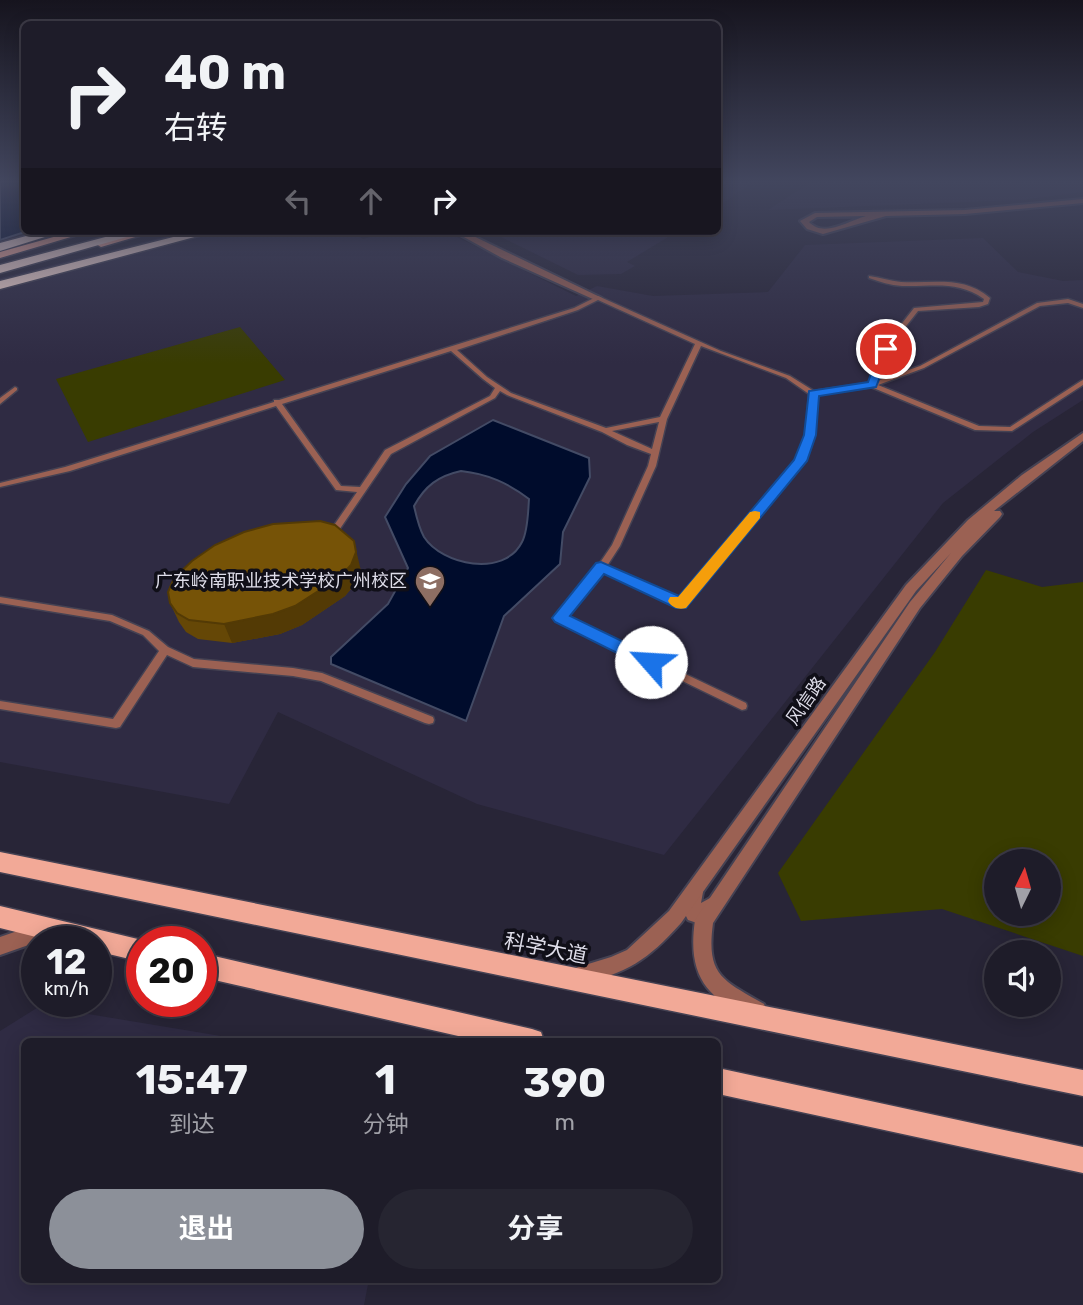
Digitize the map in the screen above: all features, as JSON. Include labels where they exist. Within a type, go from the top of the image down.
[{"type":"highway","points":[[0,247],[22,241]]},
{"type":"highway","points":[[0,256],[57,241]]},
{"type":"highway","points":[[0,270],[106,241]]},
{"type":"highway","points":[[0,285],[172,241]]},
{"type":"main road","points":[[0,256],[52,241]]},
{"type":"main road","points":[[0,270],[113,241]]},
{"type":"main road","name":"科学大道","points":[[0,862],[1083,1083]]},
{"type":"main road","points":[[0,917],[36,926]]},
{"type":"main road","points":[[217,969],[519,1038]]},
{"type":"main road","points":[[721,1082],[1083,1160]]},
{"type":"street","points":[[476,241],[598,298]]},
{"type":"street","name":"风信路","points":[[565,979],[632,960],[675,917],[884,625],[932,563],[997,502],[1083,436]]},
{"type":"street","name":"风信路","points":[[768,1017],[726,993],[710,978],[701,963],[699,944],[704,920],[915,604],[941,571],[1010,502],[1083,448]]},
{"type":"street","points":[[694,892],[691,908],[694,914],[700,915],[713,904]]},
{"type":"street","points":[[0,946],[21,939]]},
{"type":"lane","points":[[871,277],[886,282],[970,286],[987,298],[986,303],[979,305],[916,309],[886,349],[872,385]]},
{"type":"lane","points":[[0,485],[67,469],[452,349],[576,309],[598,298],[699,343],[788,377],[813,393],[872,385],[922,367],[1039,304],[1068,301],[1083,306]]},
{"type":"lane","points":[[699,343],[663,419],[655,453],[616,546],[560,618],[742,706]]},
{"type":"lane","points":[[452,349],[509,394],[605,430],[655,453]]},
{"type":"lane","points":[[872,385],[978,428],[1012,429],[1083,382]]},
{"type":"lane","points":[[332,534],[388,452],[493,397],[499,387]]},
{"type":"lane","points":[[0,402],[15,388]]},
{"type":"lane","points":[[601,567],[681,604],[800,461],[810,435],[813,393]]},
{"type":"lane","points":[[277,402],[339,488],[362,490]]},
{"type":"lane","points":[[605,430],[663,419]]},
{"type":"lane","points":[[0,600],[112,618],[146,634],[165,650],[193,663],[293,671],[323,677],[429,720]]},
{"type":"lane","points":[[0,705],[116,724],[165,650]]},
{"type":"shaded area","name":"广东岭南职业技术学校广州校区","points":[[148,241],[465,241],[576,296],[597,286],[653,296],[768,292],[805,245],[986,241],[1018,272],[1063,281],[1083,280],[1083,400],[1033,432],[943,503],[664,855],[477,804],[278,712],[229,804],[0,762],[0,278]]},
{"type":"shaded area","points":[[509,241],[662,241],[627,262],[635,266],[621,274],[578,275]]},
{"type":"shaded area","points":[[240,327],[285,380],[88,442],[56,379]]},
{"type":"shaded area","points":[[986,570],[1042,587],[1083,582],[1083,956],[1061,949],[1061,940],[1035,940],[993,926],[1061,926],[1061,849],[984,849],[984,923],[942,909],[801,921],[778,873],[935,652]]},
{"type":"shaded area","points":[[22,1017],[106,1017],[233,1038],[21,1038],[21,1283],[368,1283],[364,1305],[0,1305],[0,1031]]},
{"type":"water","points":[[493,420],[589,458],[590,477],[563,532],[560,564],[504,616],[466,721],[331,664],[331,657],[388,604],[408,568],[385,517],[406,484],[430,456]],"holes":[[[461,471],[497,480],[529,499],[524,538],[513,553],[502,560],[488,564],[458,560],[444,555],[424,537],[414,506],[428,487],[439,479]]]},
{"type":"building","points":[[320,521],[335,525],[354,541],[356,552],[351,565],[340,577],[295,606],[273,614],[224,624],[189,620],[177,613],[170,603],[168,592],[174,578],[215,545],[244,532],[273,524]]},
{"type":"slow traffic","points":[[675,601],[681,604],[755,515]]},
{"type":"place","name":"广东岭南职业技术学校广州校区","points":[[430,608]]},
{"type":"route","points":[[651,662],[560,618],[601,567],[681,604],[800,461],[810,435],[813,393],[872,385],[886,349]]}]
